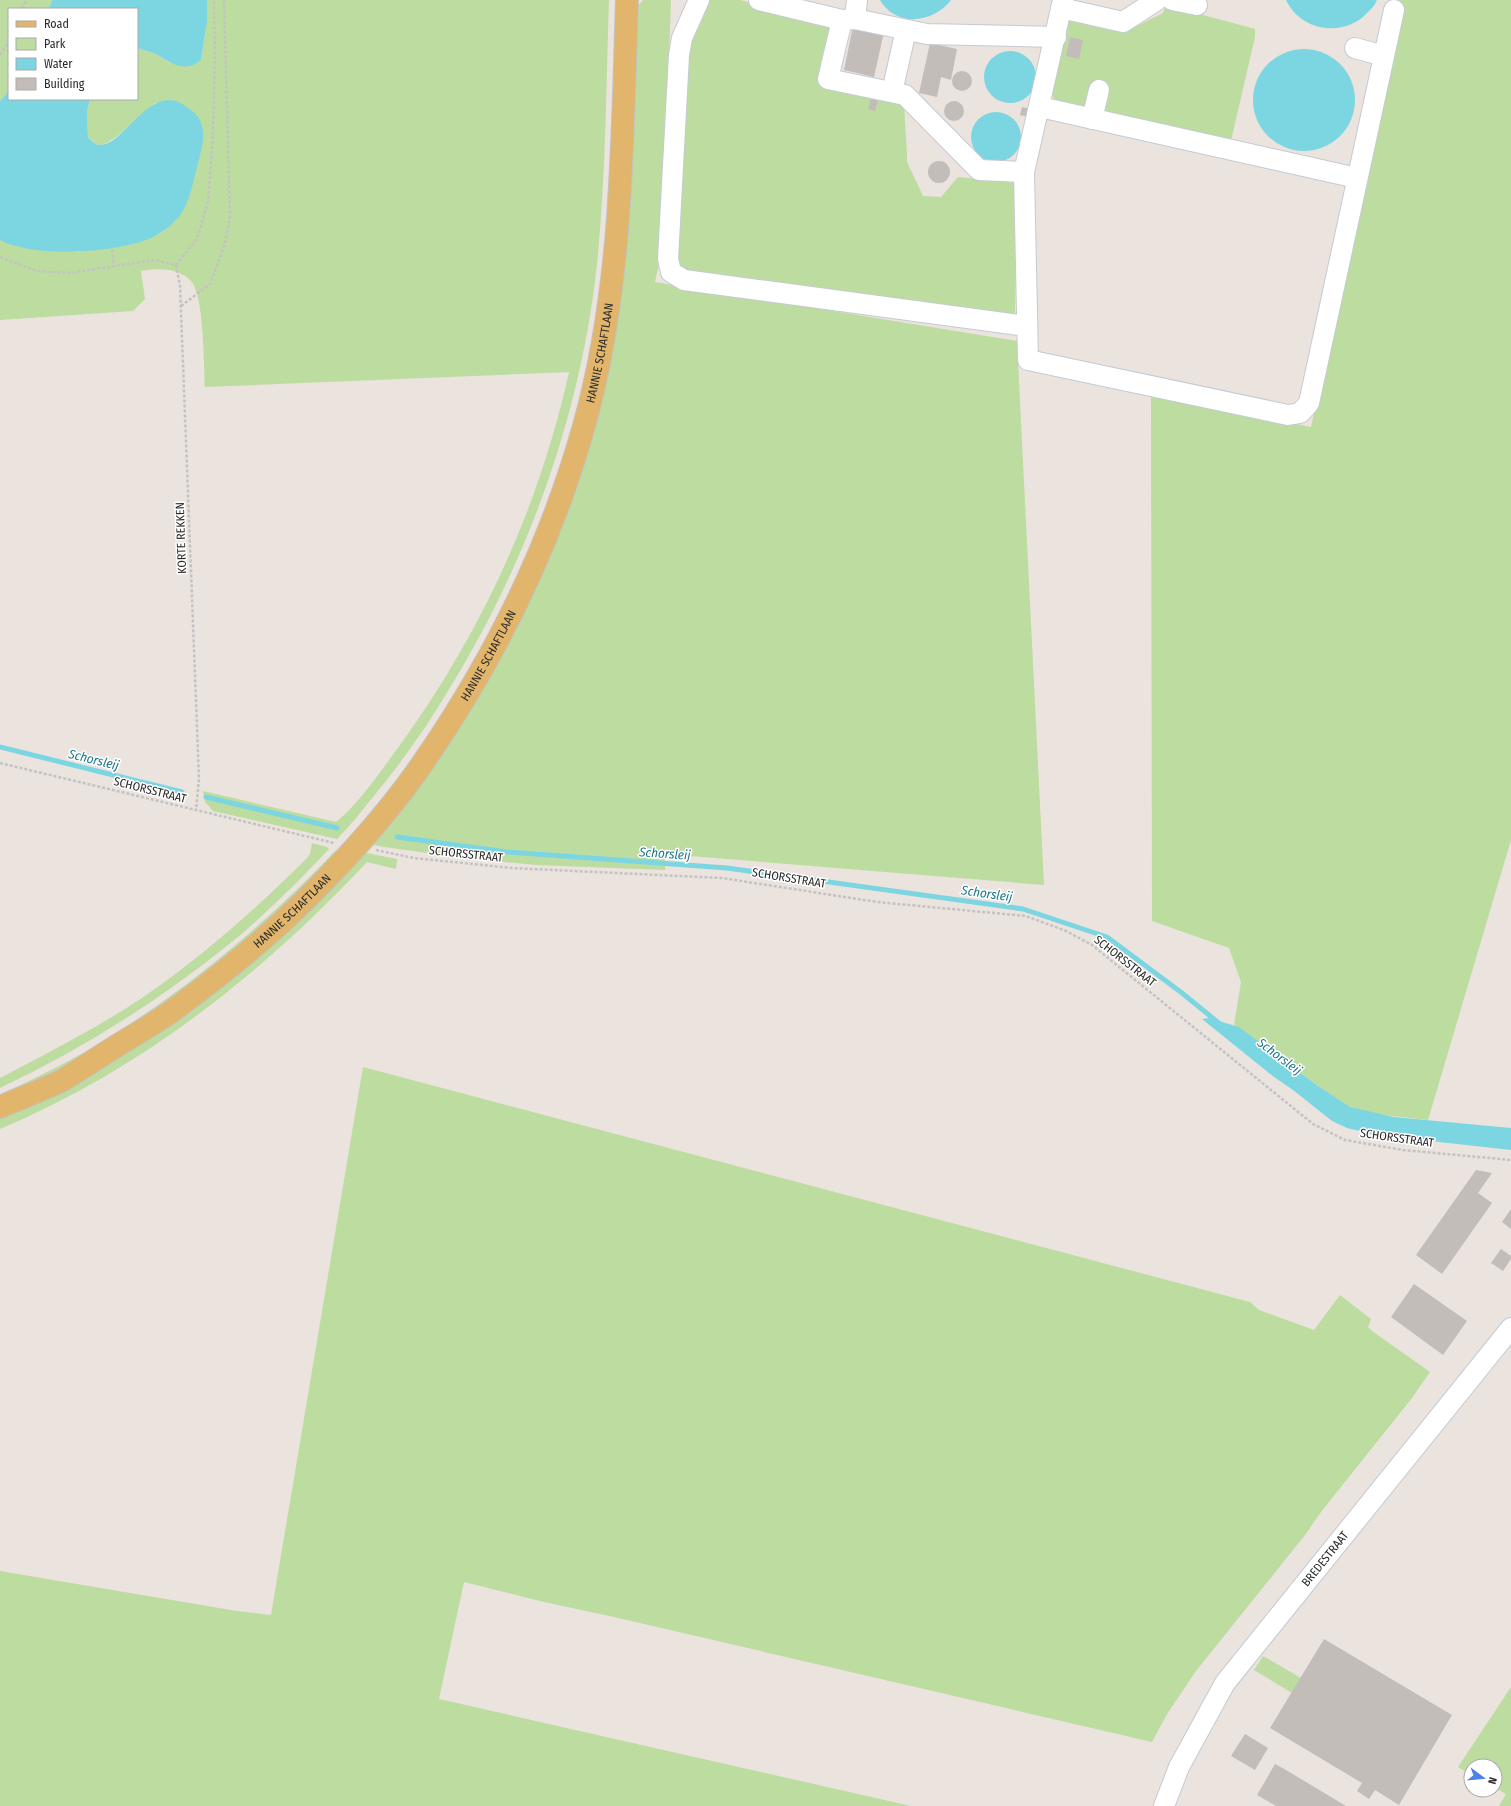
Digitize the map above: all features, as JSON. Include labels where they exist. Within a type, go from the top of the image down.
[{"type":"main road","name":"HANNIE SCHAFTLAAN","points":[[0,1106],[61,1081],[170,1012],[253,946],[312,894],[347,845],[388,807],[425,760],[466,698],[499,638],[547,536],[584,425],[600,357],[614,264],[621,182],[627,0]]},
{"type":"street","points":[[699,0],[682,38],[679,55],[668,259],[671,272],[684,280],[1027,326]]},
{"type":"street","points":[[759,0],[851,13],[906,30],[927,34],[1056,37]]},
{"type":"street","points":[[1157,0],[1123,22],[1062,4],[1056,37],[1024,172],[1028,360],[1283,415],[1300,414],[1309,403],[1394,10]]},
{"type":"street","points":[[1172,0],[1197,5]]},
{"type":"street","points":[[851,13],[828,79],[905,95],[978,170],[1024,172]]},
{"type":"street","points":[[892,92],[906,30]]},
{"type":"street","points":[[1355,48],[1384,56]]},
{"type":"street","points":[[1092,119],[1099,90]]},
{"type":"street","points":[[1040,107],[1357,178]]},
{"type":"street","name":"BREDESTRAAT","points":[[1164,1806],[1179,1767],[1225,1683],[1511,1328]]},
{"type":"path","points":[[0,257],[37,271],[69,274],[154,260],[176,265],[197,239],[208,202],[213,127],[215,54],[214,0]]},
{"type":"path","points":[[181,306],[210,284],[225,244],[230,216],[224,0]]},
{"type":"path","points":[[0,55],[8,43]]},
{"type":"path","points":[[112,250],[114,266]]},
{"type":"path","name":"KORTE REKKEN","points":[[176,265],[180,286],[181,306],[199,779],[196,811]]},
{"type":"path","name":"SCHORSSTRAAT","points":[[0,763],[196,811],[347,845],[414,858],[511,868],[722,878],[877,902],[1026,916],[1066,932],[1092,945],[1313,1124],[1345,1140],[1403,1150],[1511,1160]]},
{"type":"path","points":[[333,849],[347,845]]},
{"type":"green space","points":[[0,0],[52,0],[49,8],[8,8],[8,92],[0,101]]},
{"type":"green space","points":[[207,0],[609,0],[604,165],[597,264],[589,320],[578,375],[564,429],[547,483],[527,536],[504,587],[479,637],[451,686],[424,729],[384,784],[337,839],[213,811],[205,802],[203,791],[336,822],[345,815],[362,796],[400,745],[456,659],[504,568],[524,520],[541,472],[569,372],[205,387],[201,315],[199,300],[195,288],[191,281],[186,277],[174,271],[161,269],[141,271],[145,299],[133,311],[0,320],[0,240],[27,248],[78,252],[161,233],[175,221],[202,127],[194,114],[189,110],[178,106],[155,103],[120,134],[106,143],[99,145],[88,137],[87,111],[90,100],[138,100],[138,48],[157,54],[170,63],[201,60],[207,22]]},
{"type":"green space","points":[[643,0],[671,0],[662,249],[655,282],[1017,341],[1044,885],[665,854],[665,870],[536,865],[463,858],[384,847],[374,845],[372,842],[415,786],[578,471],[634,11]]},
{"type":"green space","points":[[687,0],[740,0],[818,20],[828,27],[833,36],[823,87],[904,105],[907,162],[923,196],[941,197],[958,177],[1016,183],[1015,314],[677,272]]},
{"type":"green space","points":[[1399,0],[1511,0],[1511,840],[1428,1120],[1376,1114],[1343,1104],[1234,1025],[1241,982],[1229,948],[1152,921],[1151,395],[1311,427]]},
{"type":"green space","points":[[1166,5],[1255,29],[1255,37],[1230,145],[1054,99],[1051,89],[1066,19],[1125,32],[1163,13]]},
{"type":"green space","points":[[312,843],[327,847],[329,849],[278,901],[223,949],[170,989],[116,1025],[59,1058],[0,1088],[0,1078],[110,1018],[145,996],[209,948],[249,913],[307,858],[310,854]]},
{"type":"green space","points":[[336,850],[339,853],[276,917],[197,983],[62,1070],[0,1100],[0,1095],[53,1069],[105,1040],[136,1020],[197,976],[283,903]]},
{"type":"green space","points":[[367,853],[397,859],[396,869],[367,862],[285,943],[242,980],[197,1015],[151,1048],[102,1078],[52,1105],[0,1129],[0,1117],[69,1083],[360,854]]},
{"type":"green space","points":[[363,1067],[1250,1302],[1259,1310],[1314,1330],[1340,1295],[1371,1319],[1368,1327],[1372,1331],[1430,1372],[1412,1398],[1321,1512],[1305,1535],[1196,1671],[1167,1714],[1152,1742],[544,1602],[464,1582],[439,1699],[911,1806],[0,1806],[0,1571],[237,1611],[271,1615]]},
{"type":"green space","points":[[1263,1656],[1394,1732],[1385,1749],[1254,1670]]},
{"type":"green space","points":[[1511,1687],[1511,1806],[1499,1806],[1506,1794],[1503,1792],[1503,1758],[1464,1758]]},
{"type":"green space","points":[[1463,1759],[1463,1770],[1458,1767]]},
{"type":"water","points":[[52,0],[207,0],[207,22],[201,60],[195,64],[184,67],[174,64],[156,54],[138,48],[138,8],[49,8]]},
{"type":"water","points":[[880,0],[951,0],[944,8],[935,14],[915,19],[895,15],[887,9]]},
{"type":"water","points":[[1286,0],[1377,0],[1368,12],[1348,26],[1324,28],[1312,25],[1302,19],[1293,11]]},
{"type":"water","points":[[1304,49],[1323,53],[1340,64],[1351,81],[1355,100],[1351,119],[1340,136],[1323,147],[1304,151],[1285,147],[1268,136],[1257,119],[1253,100],[1257,81],[1268,64],[1285,53]]},
{"type":"water","points":[[1010,51],[1020,53],[1028,59],[1034,67],[1036,77],[1034,87],[1028,95],[1020,101],[1010,103],[1000,101],[992,95],[986,87],[984,77],[986,67],[992,59],[1000,53]]},
{"type":"water","points":[[8,92],[8,100],[90,100],[87,111],[88,137],[98,145],[109,142],[119,136],[139,116],[160,102],[172,100],[184,105],[197,115],[203,129],[203,142],[187,203],[179,216],[168,228],[146,240],[113,248],[72,252],[52,251],[15,246],[0,240],[0,101]]},
{"type":"water","points":[[996,112],[1005,114],[1016,123],[1021,137],[1019,146],[1010,157],[996,162],[987,160],[976,151],[971,137],[973,128],[982,117]]},
{"type":"water","points":[[1209,1018],[1239,1027],[1318,1086],[1350,1107],[1394,1117],[1511,1128],[1511,1150],[1376,1135],[1347,1128],[1332,1121],[1202,1019]]},
{"type":"building","points":[[853,26],[884,32],[874,77],[844,70]]},
{"type":"building","points":[[1070,37],[1083,40],[1079,59],[1066,56]]},
{"type":"building","points":[[930,43],[957,49],[951,80],[941,77],[937,97],[919,93]]},
{"type":"building","points":[[962,71],[969,74],[972,81],[969,88],[962,91],[955,88],[952,81],[955,74]]},
{"type":"building","points":[[871,98],[878,100],[875,111],[868,109]]},
{"type":"building","points":[[954,101],[961,104],[964,111],[961,118],[954,121],[947,118],[944,111],[947,104]]},
{"type":"building","points":[[1022,107],[1031,109],[1029,117],[1020,115]]},
{"type":"building","points":[[939,161],[943,162],[949,168],[949,176],[943,182],[939,183],[935,182],[929,176],[928,172],[929,168],[935,162]]},
{"type":"building","points":[[1476,1170],[1492,1173],[1478,1193],[1492,1203],[1442,1274],[1416,1255]]},
{"type":"building","points":[[1511,1209],[1511,1229],[1502,1222]]},
{"type":"building","points":[[1501,1249],[1511,1256],[1511,1259],[1503,1271],[1491,1263]]},
{"type":"building","points":[[1414,1284],[1467,1321],[1443,1355],[1391,1317]]},
{"type":"building","points":[[1324,1639],[1452,1715],[1399,1805],[1375,1790],[1369,1799],[1357,1791],[1362,1783],[1270,1728]]},
{"type":"building","points":[[1245,1734],[1268,1748],[1255,1770],[1231,1756]]},
{"type":"building","points":[[1275,1764],[1346,1806],[1276,1806],[1257,1795]]},
{"type":"waterway","name":"Schorsleij","points":[[0,747],[182,792]]},
{"type":"waterway","name":"Schorsleij","points":[[206,797],[337,828]]},
{"type":"waterway","name":"Schorsleij","points":[[397,837],[507,852],[727,868],[1023,909],[1107,937],[1182,993],[1220,1024]]}]
